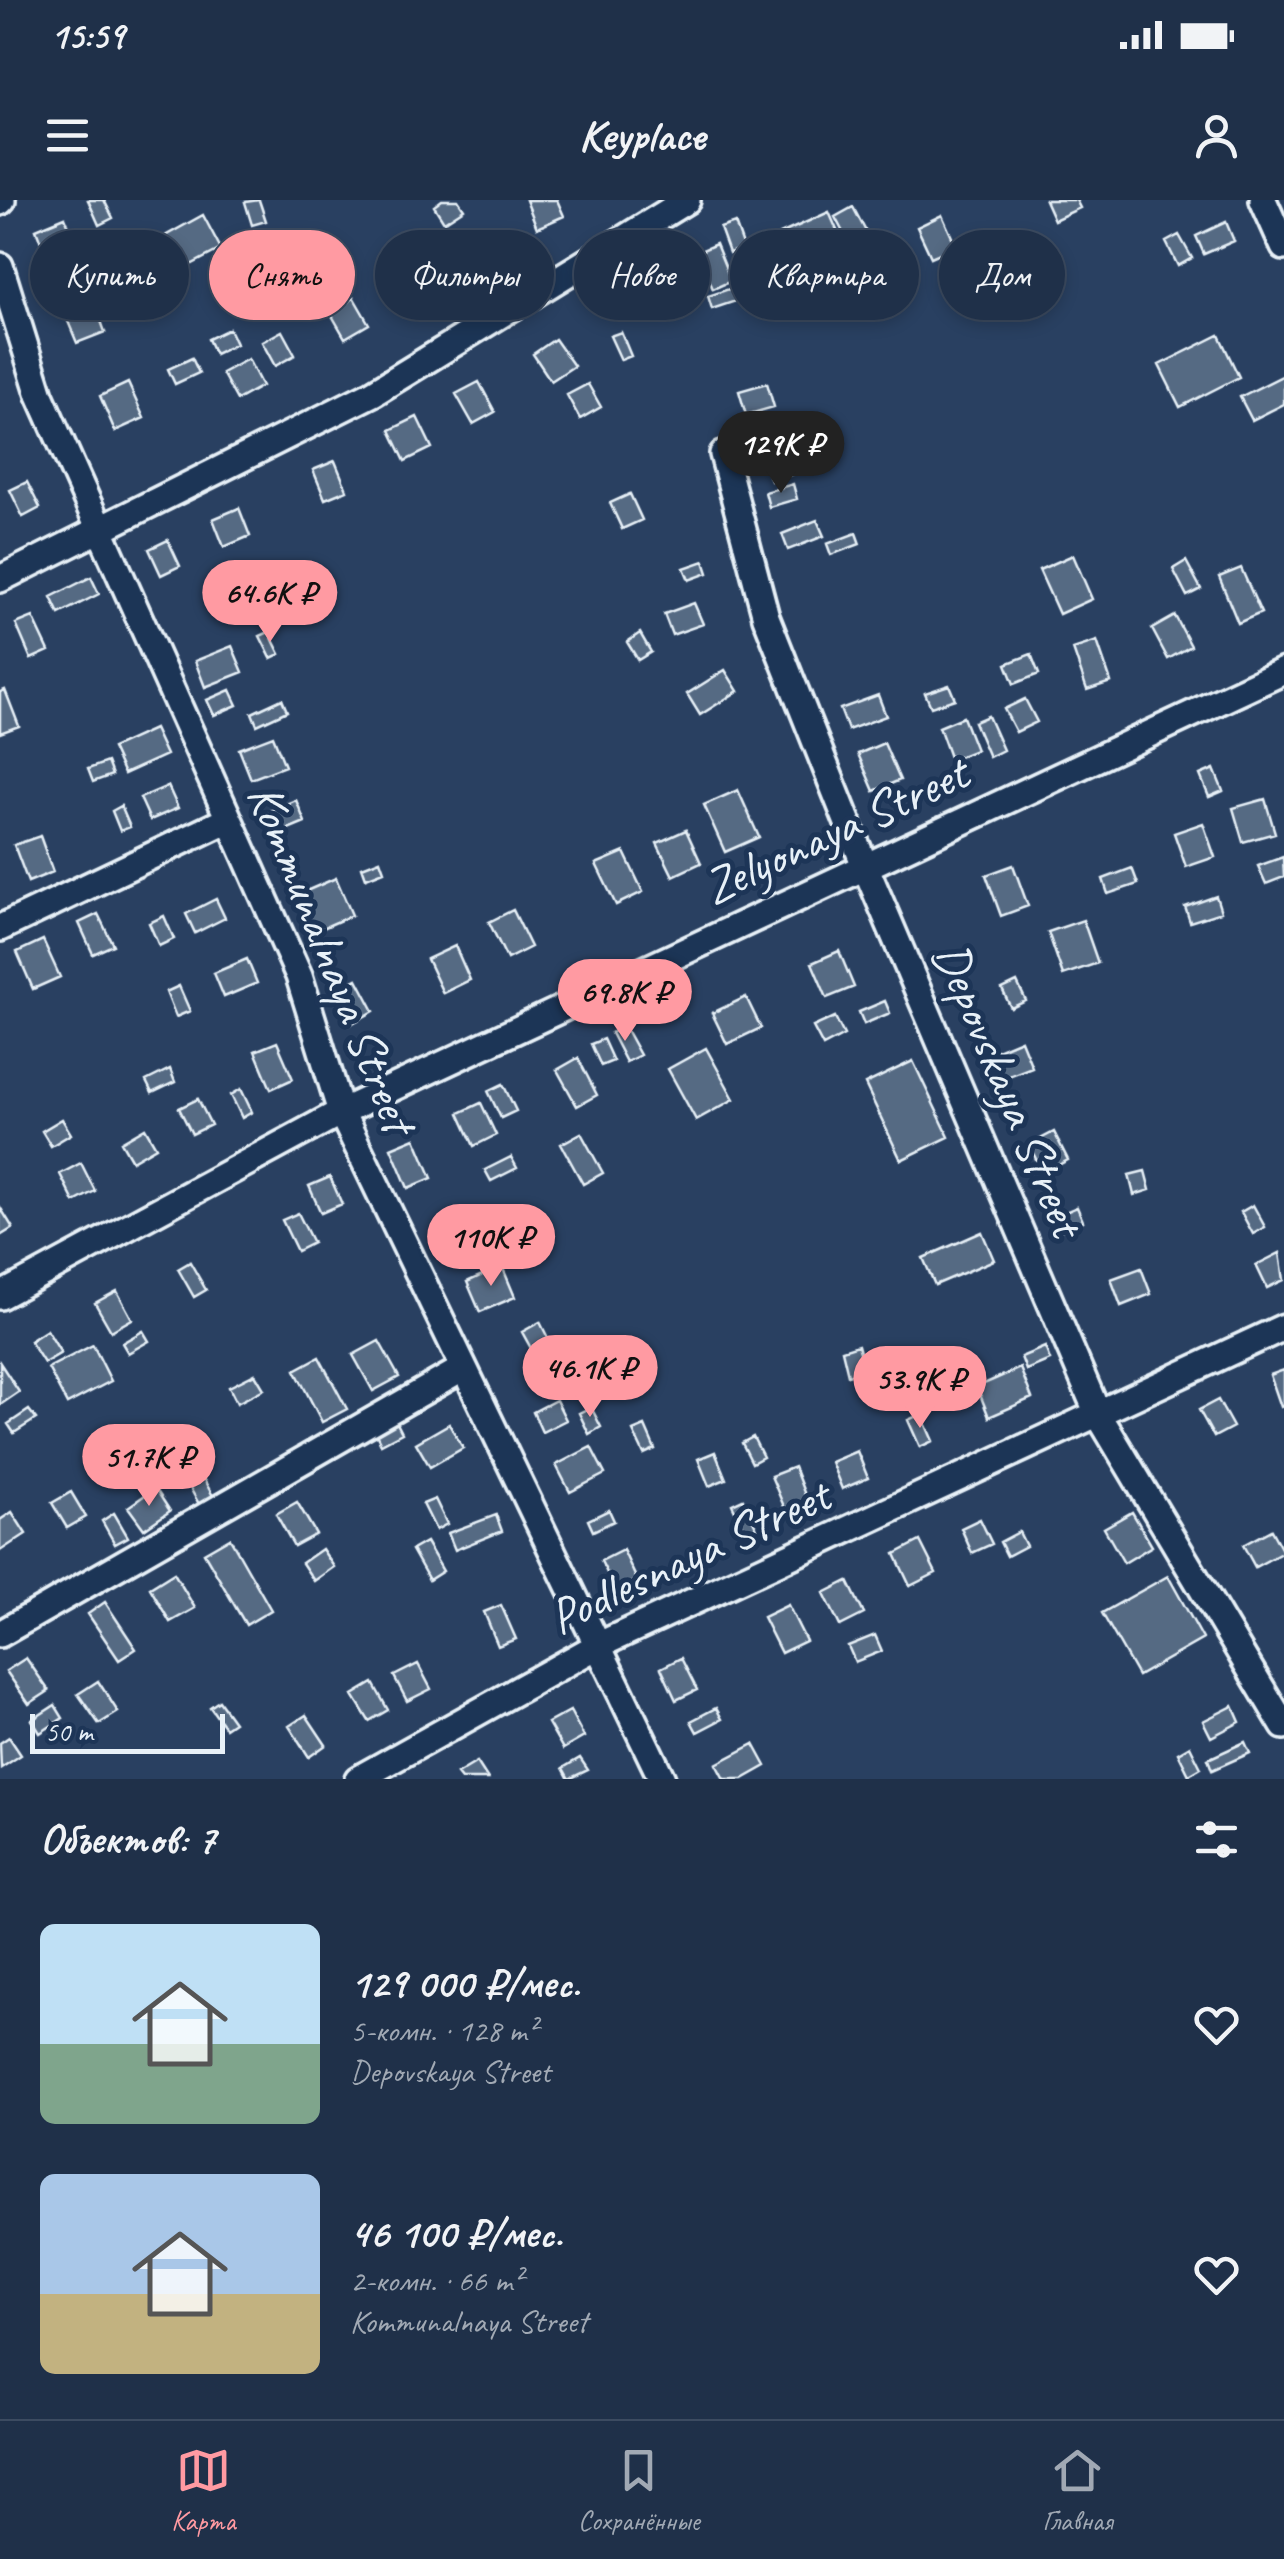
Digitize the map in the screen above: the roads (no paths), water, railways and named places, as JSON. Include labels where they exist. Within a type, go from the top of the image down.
[{"type":"street","points":[[0,579],[373,392],[687,200]]},
{"type":"street","points":[[1263,200],[1284,247]]},
{"type":"street","name":"Kommunalnaya Street","points":[[0,266],[6,305],[40,396],[299,976],[341,1112],[662,1779]]},
{"type":"street","name":"Depovskaya Street","points":[[723,454],[766,617],[866,866],[1098,1414],[1284,1726]]},
{"type":"street","name":"Zelyonaya Street","points":[[0,1296],[341,1112],[1284,671]]},
{"type":"street","points":[[0,928],[229,820]]},
{"type":"street","name":"Podlesnaya Street","points":[[358,1779],[597,1646],[1284,1327]]},
{"type":"street","points":[[0,1634],[464,1368]]}]
